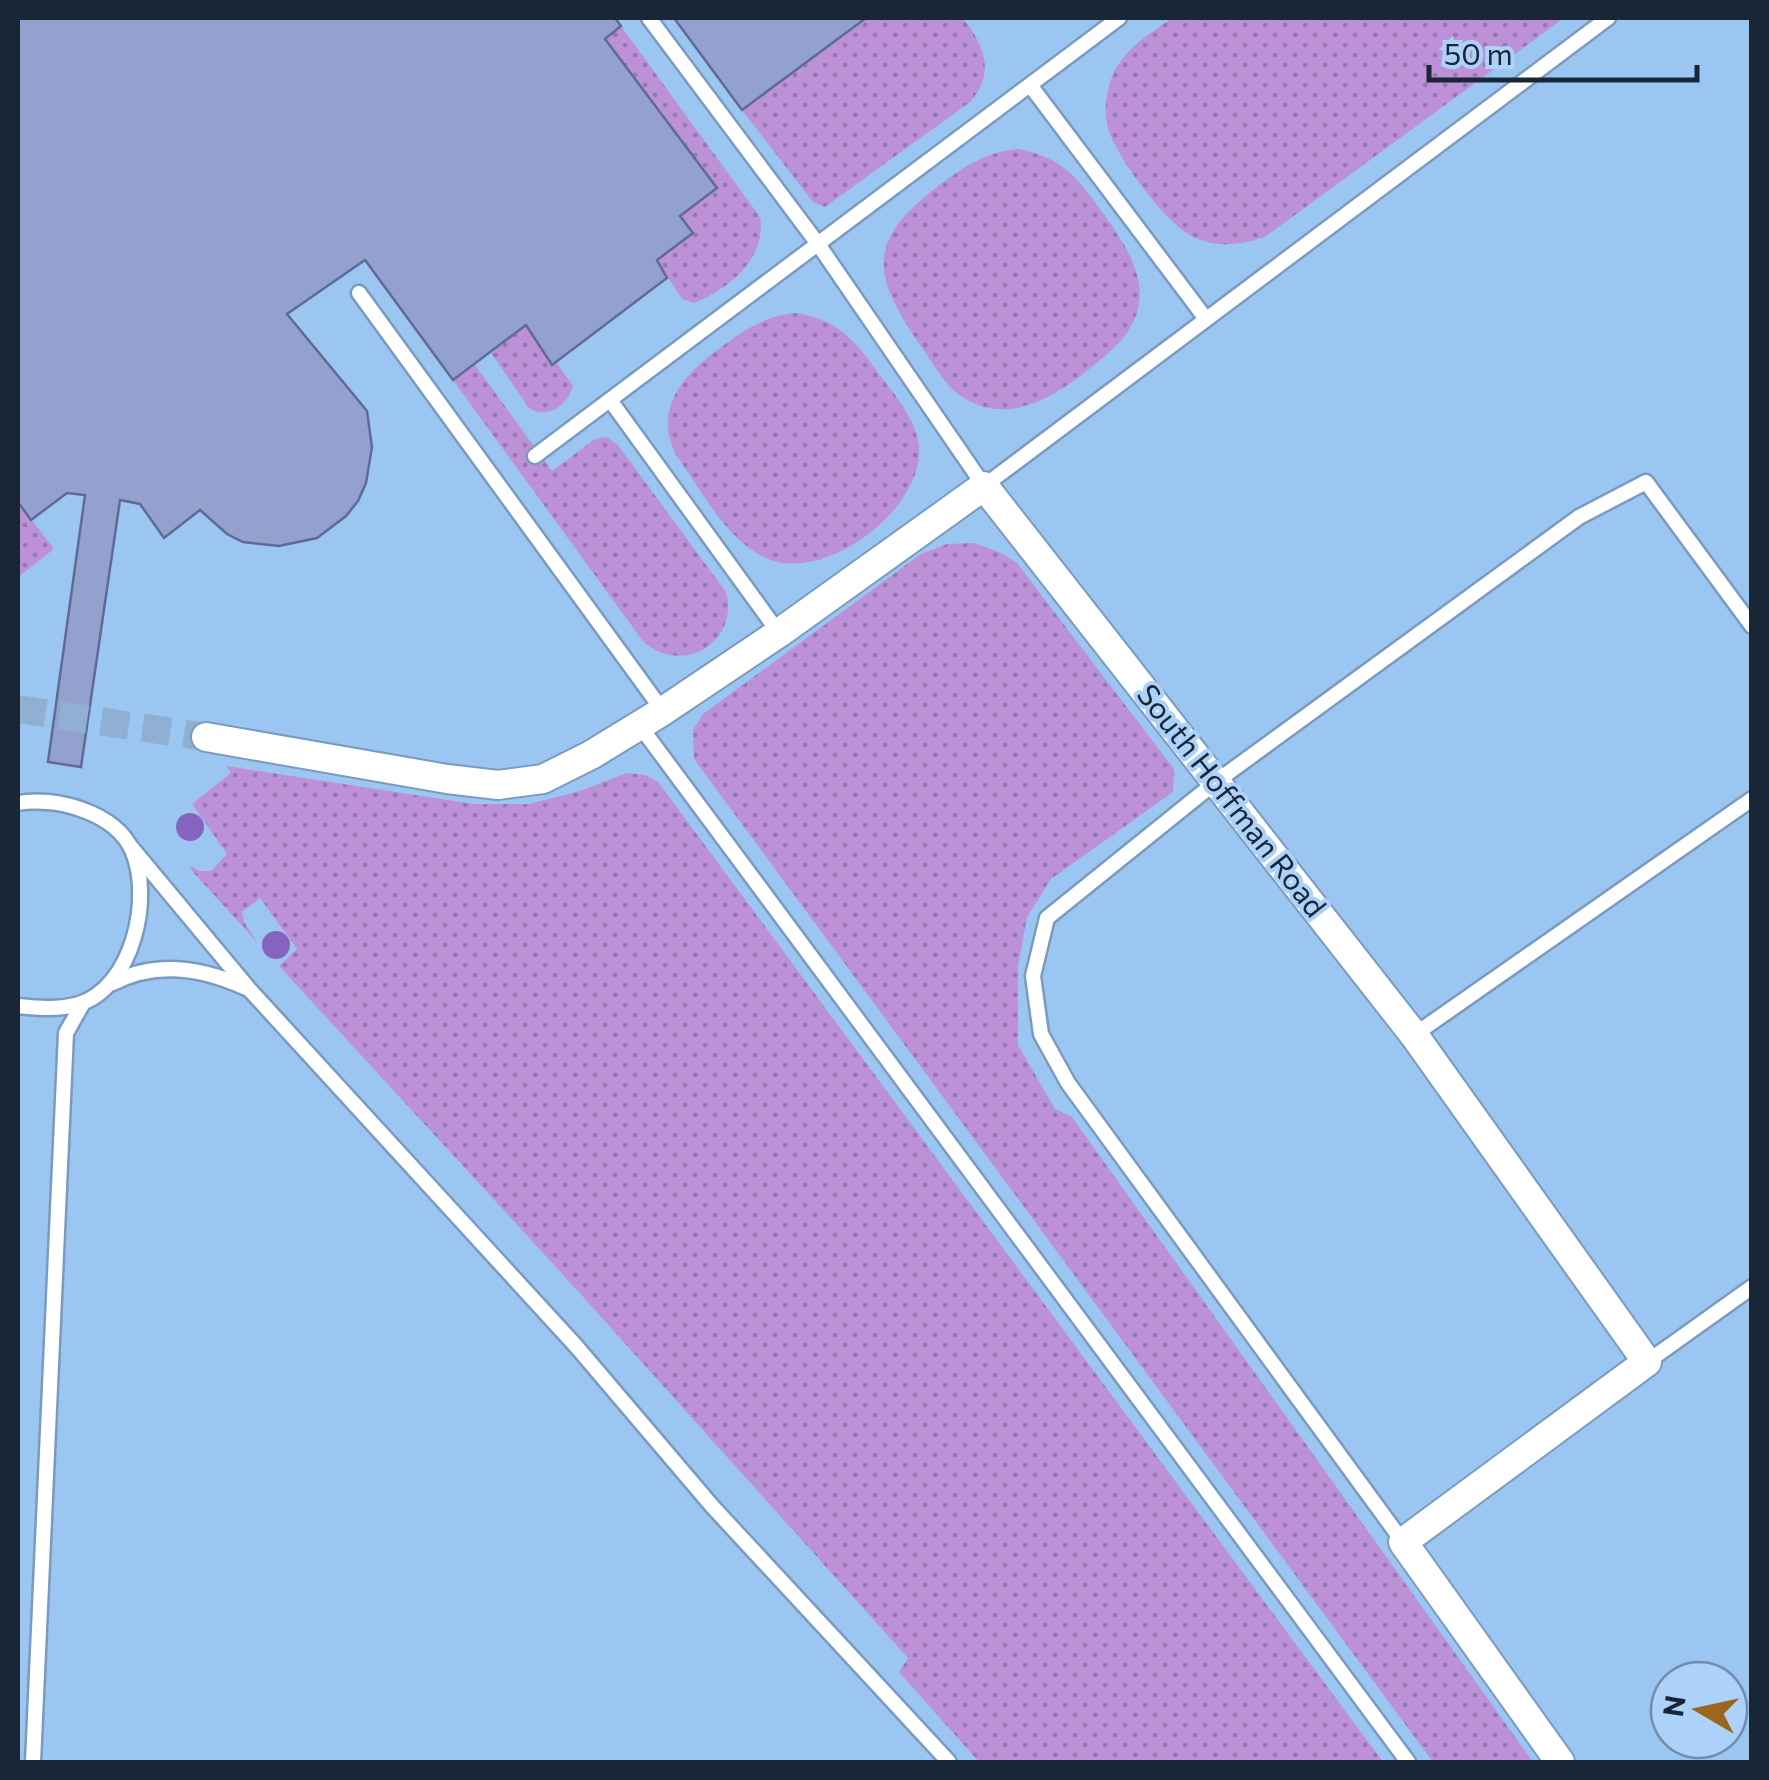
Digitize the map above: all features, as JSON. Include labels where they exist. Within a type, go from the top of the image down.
[{"type":"street","points":[[206,737],[446,780],[498,785],[544,778],[652,718],[779,633],[984,486]]},
{"type":"street","name":"South Hoffman Road","points":[[984,486],[1414,1035],[1647,1362]]},
{"type":"street","points":[[1560,1762],[1403,1542],[1647,1362]]},
{"type":"lane","points":[[650,18],[818,244],[984,486],[1608,18]]},
{"type":"lane","points":[[535,456],[1119,18]]},
{"type":"lane","points":[[1030,84],[1206,319]]},
{"type":"lane","points":[[359,293],[652,718],[1408,1762]]},
{"type":"lane","points":[[610,400],[779,633]]},
{"type":"lane","points":[[1403,1542],[1068,1083],[1041,1034],[1033,976],[1047,918],[1217,781],[1579,517],[1646,482],[1752,626]]},
{"type":"lane","points":[[1414,1035],[1752,799]]},
{"type":"lane","points":[[18,803],[36,800],[74,806],[116,830],[249,990],[576,1346],[712,1506],[948,1762]]},
{"type":"lane","points":[[100,991],[122,966],[136,932],[140,886],[131,848]]},
{"type":"lane","points":[[18,1006],[40,1008],[82,1003],[131,974],[166,969],[217,975],[249,990]]},
{"type":"lane","points":[[33,1762],[66,1033],[82,1003]]},
{"type":"lane","points":[[1647,1362],[1752,1288]]},
{"type":"shaded area","points":[[18,18],[1751,18],[1751,1762],[18,1762]]},
{"type":"shaded area","points":[[866,18],[963,18],[981,49],[983,80],[970,102],[825,207],[813,202],[742,110]]},
{"type":"shaded area","points":[[1172,18],[1564,18],[1265,237],[1227,244],[1190,235],[1155,203],[1114,143],[1107,124],[1107,97],[1117,67],[1138,43]]},
{"type":"shaded area","points":[[621,26],[760,217],[758,246],[743,270],[694,303],[682,299],[657,260],[693,233],[680,216],[717,188],[605,39]]},
{"type":"shaded area","points":[[1018,149],[1059,164],[1087,191],[1128,252],[1139,286],[1139,303],[1123,338],[1073,381],[1037,402],[998,409],[978,405],[944,380],[895,305],[884,265],[886,246],[912,208],[975,162]]},
{"type":"shaded area","points":[[797,313],[824,321],[854,342],[904,408],[919,446],[916,470],[905,495],[887,517],[839,552],[812,561],[786,563],[749,548],[725,525],[678,458],[668,425],[675,396],[706,359],[756,324]]},
{"type":"shaded area","points":[[526,325],[551,365],[556,362],[573,386],[562,404],[550,411],[529,408],[491,353]]},
{"type":"shaded area","points":[[475,365],[552,471],[595,439],[607,437],[618,445],[726,592],[728,611],[715,640],[689,655],[673,655],[657,651],[642,640],[453,380]]},
{"type":"shaded area","points":[[18,502],[54,549],[18,577]]},
{"type":"shaded area","points":[[974,543],[1017,563],[1174,769],[1173,792],[1051,879],[1027,917],[1018,967],[1018,1045],[1055,1109],[1072,1117],[1533,1762],[1433,1762],[694,759],[693,730],[703,714],[921,554],[947,544]]},
{"type":"shaded area","points":[[226,766],[474,804],[529,804],[627,773],[646,775],[659,783],[1383,1762],[979,1762],[899,1672],[908,1658],[279,966],[297,949],[260,898],[242,912],[257,942],[193,872],[190,866],[211,871],[227,854],[192,804],[231,773]]},
{"type":"building","points":[[18,18],[615,18],[621,26],[605,39],[717,188],[680,216],[693,233],[657,260],[667,278],[552,365],[526,325],[453,380],[365,260],[287,314],[367,411],[372,447],[366,483],[358,501],[346,516],[317,538],[279,546],[243,542],[227,534],[200,510],[164,538],[140,504],[120,500],[81,767],[48,762],[85,495],[67,493],[31,520],[18,502]]},
{"type":"building","points":[[674,18],[866,18],[742,110]]},
{"type":"tunnel","points":[[18,709],[206,737]]}]
